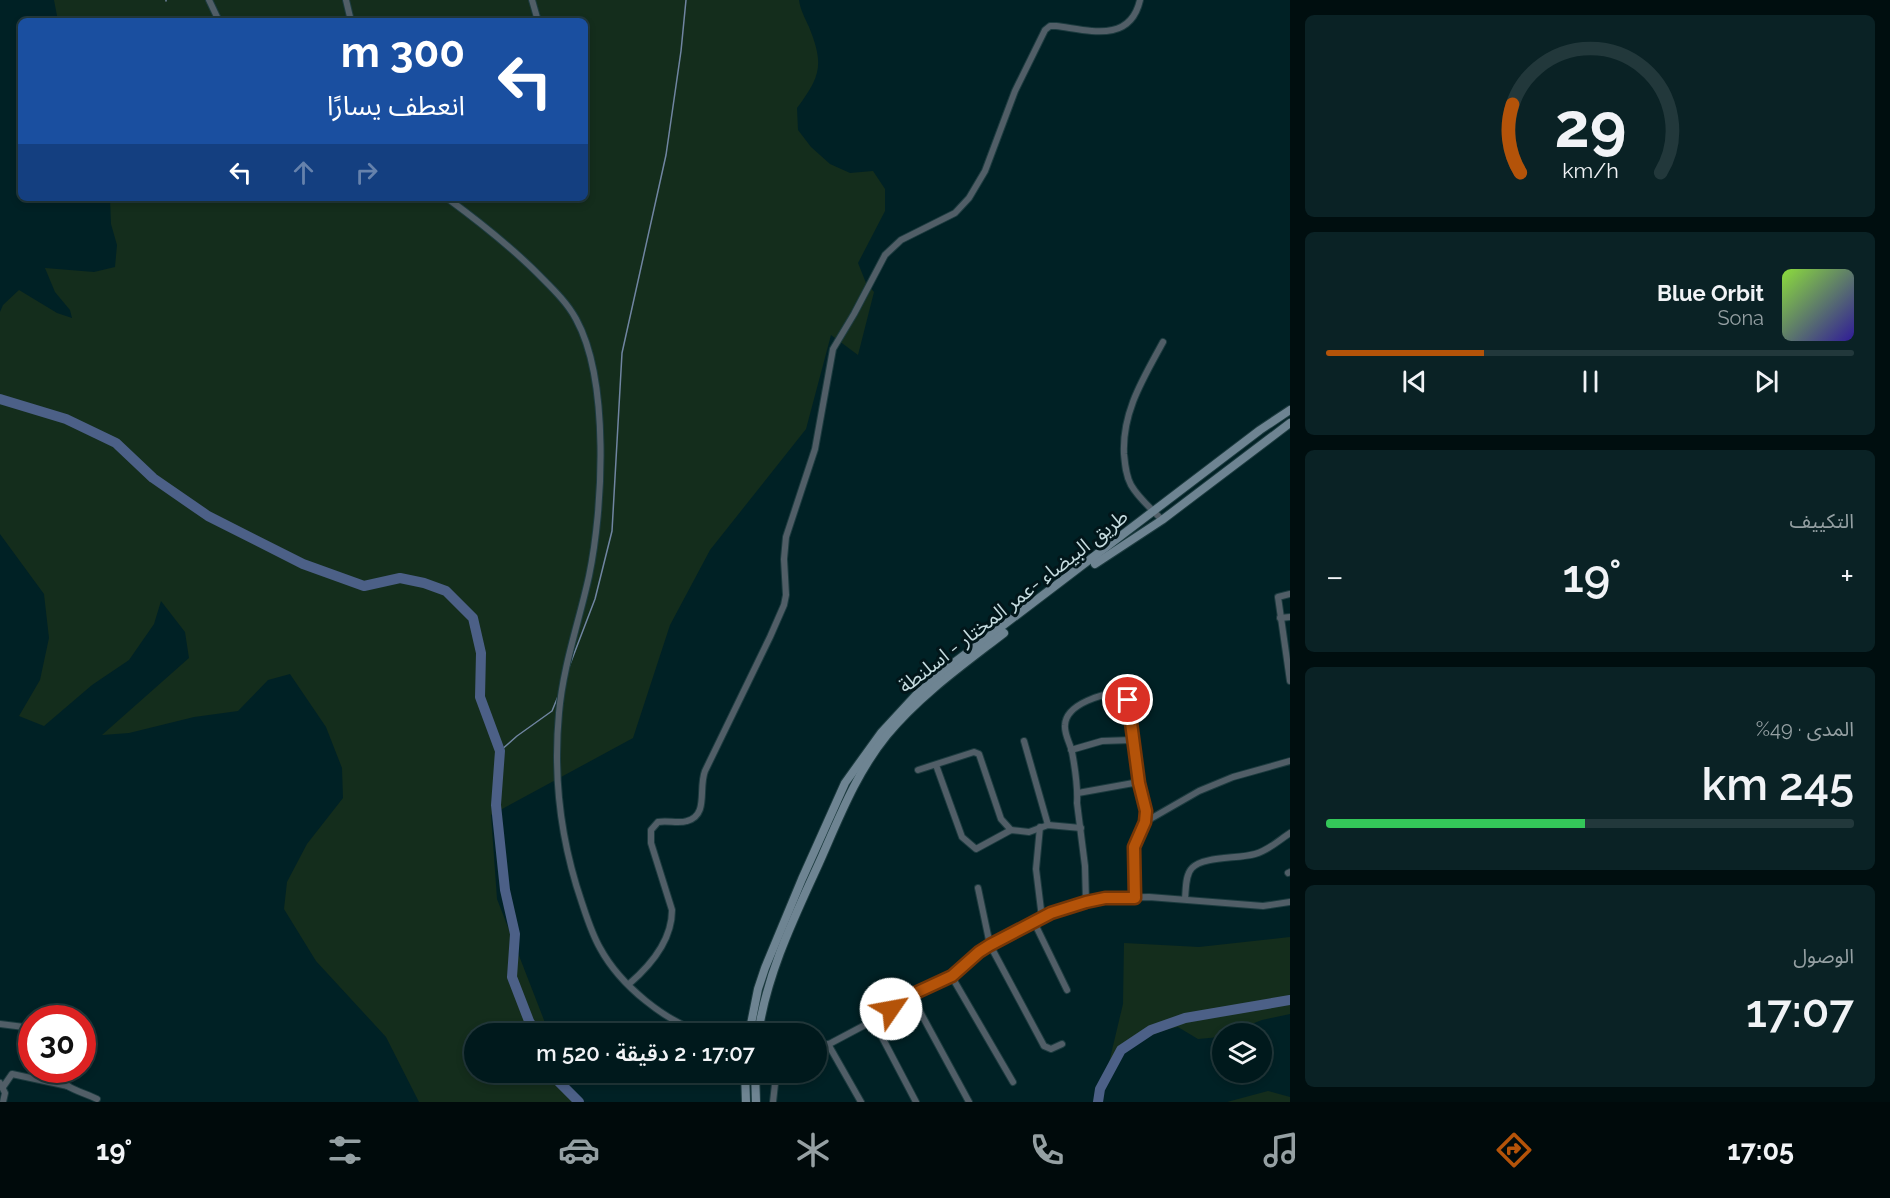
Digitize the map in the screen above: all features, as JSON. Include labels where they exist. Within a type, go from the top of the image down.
[{"type":"main road","name":"طريق البيضاء -عمر المختار - اسلنطة","points":[[752,1023],[758,989],[765,968],[802,879],[845,783],[881,733],[918,694],[956,662],[1260,430],[1290,410]]},
{"type":"main road","name":"طريق البيضاء -عمر المختار - اسلنطة","points":[[759,1023],[768,984],[802,900],[853,787],[887,735],[926,695],[969,660],[1100,560],[1162,520],[1290,423]]},
{"type":"main road","points":[[745,1083],[746,1102]]},
{"type":"main road","points":[[755,1083],[756,1102]]},
{"type":"street","points":[[209,0],[218,18]]},
{"type":"street","points":[[346,0],[350,18]]},
{"type":"street","points":[[532,0],[537,18]]},
{"type":"street","points":[[628,984],[646,969],[669,932],[672,922],[672,910],[651,843],[651,830],[658,822],[687,821],[697,817],[701,809],[701,782],[705,771],[784,605],[786,537],[815,449],[833,349],[854,315],[885,255],[901,240],[955,213],[969,198],[985,171],[1015,91],[1045,30],[1056,26],[1109,32],[1127,22],[1136,12],[1140,0]]},
{"type":"street","points":[[451,201],[496,234],[558,294],[576,320],[587,346],[597,395],[600,502],[589,576],[565,672],[559,714],[560,818],[579,894],[599,947],[608,962],[628,984],[670,1018],[680,1023]]},
{"type":"street","points":[[1162,520],[1130,483],[1125,466],[1124,446],[1125,425],[1133,398],[1163,342]]},
{"type":"street","points":[[1290,594],[1278,597],[1290,681]]},
{"type":"street","points":[[1280,618],[1290,616]]},
{"type":"street","points":[[1086,902],[1078,793],[1071,750],[1064,727],[1070,713],[1080,704],[1096,697],[1121,691],[1127,696],[1139,783],[1146,811],[1145,822],[1134,847],[1135,898]]},
{"type":"street","points":[[1071,750],[1102,741],[1132,740]]},
{"type":"street","points":[[1024,741],[1048,825]]},
{"type":"street","points":[[918,770],[974,752],[979,754],[1000,819],[1011,831]]},
{"type":"street","points":[[1145,822],[1199,791],[1233,777],[1290,761]]},
{"type":"street","points":[[936,765],[962,837],[976,849],[1011,831],[1029,832],[1048,825],[1080,828]]},
{"type":"street","points":[[1078,793],[1139,783]]},
{"type":"street","points":[[1040,827],[1036,869],[1042,918]]},
{"type":"street","points":[[1185,899],[1188,873],[1192,867],[1203,862],[1251,855],[1269,849],[1290,833]]},
{"type":"street","points":[[978,888],[990,945],[1044,1046],[1050,1049],[1062,1044]]},
{"type":"street","points":[[861,1102],[828,1044],[873,1020],[911,995],[952,976],[979,952],[1042,918],[1086,902],[1105,898],[1185,899],[1263,906],[1290,902]]},
{"type":"street","points":[[1034,922],[1067,990]]},
{"type":"street","points":[[952,976],[1013,1082]]},
{"type":"street","points":[[911,995],[969,1102]]},
{"type":"street","points":[[873,1020],[916,1102]]},
{"type":"street","points":[[0,1024],[18,1026]]},
{"type":"street","points":[[3,1102],[5,1093],[2,1085],[12,1074],[68,1086]]},
{"type":"street","points":[[63,1083],[98,1099]]},
{"type":"street","points":[[773,1102],[776,1083]]},
{"type":"green space","points":[[54,0],[799,0],[814,40],[818,69],[811,87],[797,108],[798,130],[811,147],[830,164],[850,173],[873,171],[885,189],[885,211],[858,263],[866,283],[874,292],[858,355],[831,335],[806,429],[710,550],[670,625],[633,738],[491,815],[497,899],[545,1023],[464,1023],[464,1083],[568,1083],[575,1102],[419,1102],[386,1037],[316,961],[284,909],[287,882],[307,844],[343,798],[342,768],[326,727],[290,674],[268,680],[238,711],[194,717],[129,733],[102,735],[189,658],[185,632],[161,601],[154,624],[129,660],[92,685],[44,726],[19,716],[40,680],[49,638],[44,594],[0,534],[0,312],[3,305],[19,290],[57,313],[72,318],[70,310],[55,292],[45,268],[94,272],[115,267],[117,245],[111,224],[110,201],[588,201],[588,18],[57,18]]},
{"type":"green space","points":[[1290,937],[1290,1014],[1254,1023],[1212,1023],[1212,1038],[1198,1039],[1178,1027],[1167,1030],[1140,1042],[1108,1067],[1123,1004],[1124,943],[1199,947]]},
{"type":"green space","points":[[1268,1091],[1290,1097],[1290,1102],[1227,1102]]},
{"type":"waterway","points":[[569,667],[595,599],[612,531],[622,353],[666,155],[686,0]]},
{"type":"waterway","points":[[0,399],[66,419],[116,443],[153,478],[208,516],[303,564],[364,586],[400,578],[424,583],[446,591],[473,618],[481,653],[480,697],[500,751],[496,805],[505,890],[515,934],[512,977],[530,1023]]},
{"type":"waterway","points":[[500,751],[552,711],[559,694]]},
{"type":"waterway","points":[[1098,1102],[1100,1089],[1121,1050],[1151,1030],[1185,1018],[1290,1000]]},
{"type":"waterway","points":[[560,1083],[579,1102]]},
{"type":"route","points":[[891,1009],[911,995],[952,976],[990,945],[1051,913],[1105,898],[1135,898],[1134,847],[1145,822],[1146,811],[1132,740],[1128,700]]}]
